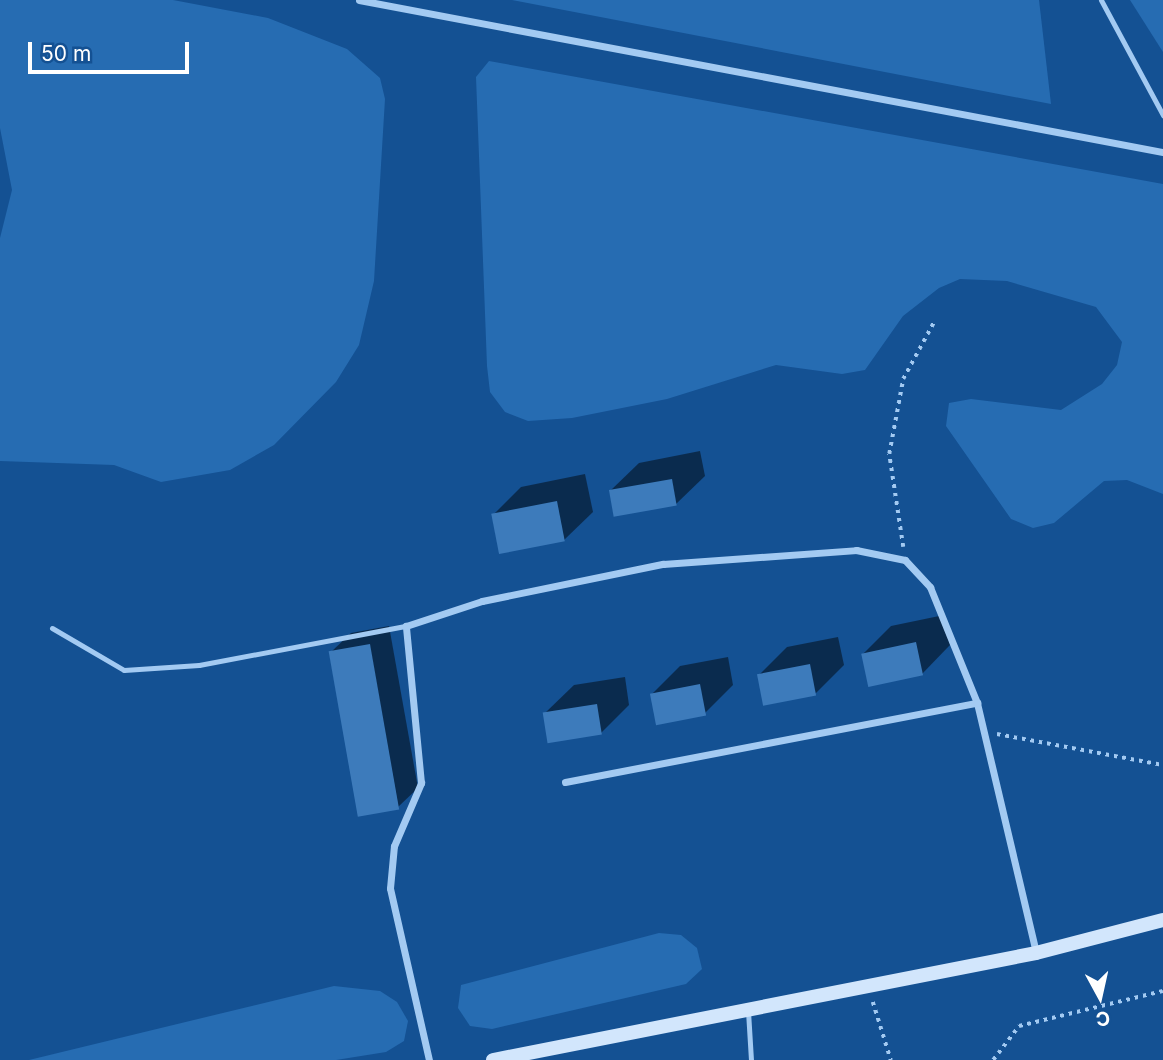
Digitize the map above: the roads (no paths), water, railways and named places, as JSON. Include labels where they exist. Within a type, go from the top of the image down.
[{"type":"street","points":[[359,0],[1163,152]]},
{"type":"street","points":[[429,1060],[390,888],[394,846],[421,783],[406,626],[482,601],[663,564],[771,551],[856,550],[905,560],[930,587],[977,703],[1036,953]]},
{"type":"street","points":[[565,782],[977,703]]},
{"type":"street","points":[[493,1060],[1036,953],[1163,920]]},
{"type":"lane","points":[[1101,0],[1163,115]]},
{"type":"lane","points":[[52,628],[124,670],[199,665],[406,626]]},
{"type":"lane","points":[[748,1010],[751,1060]]}]
